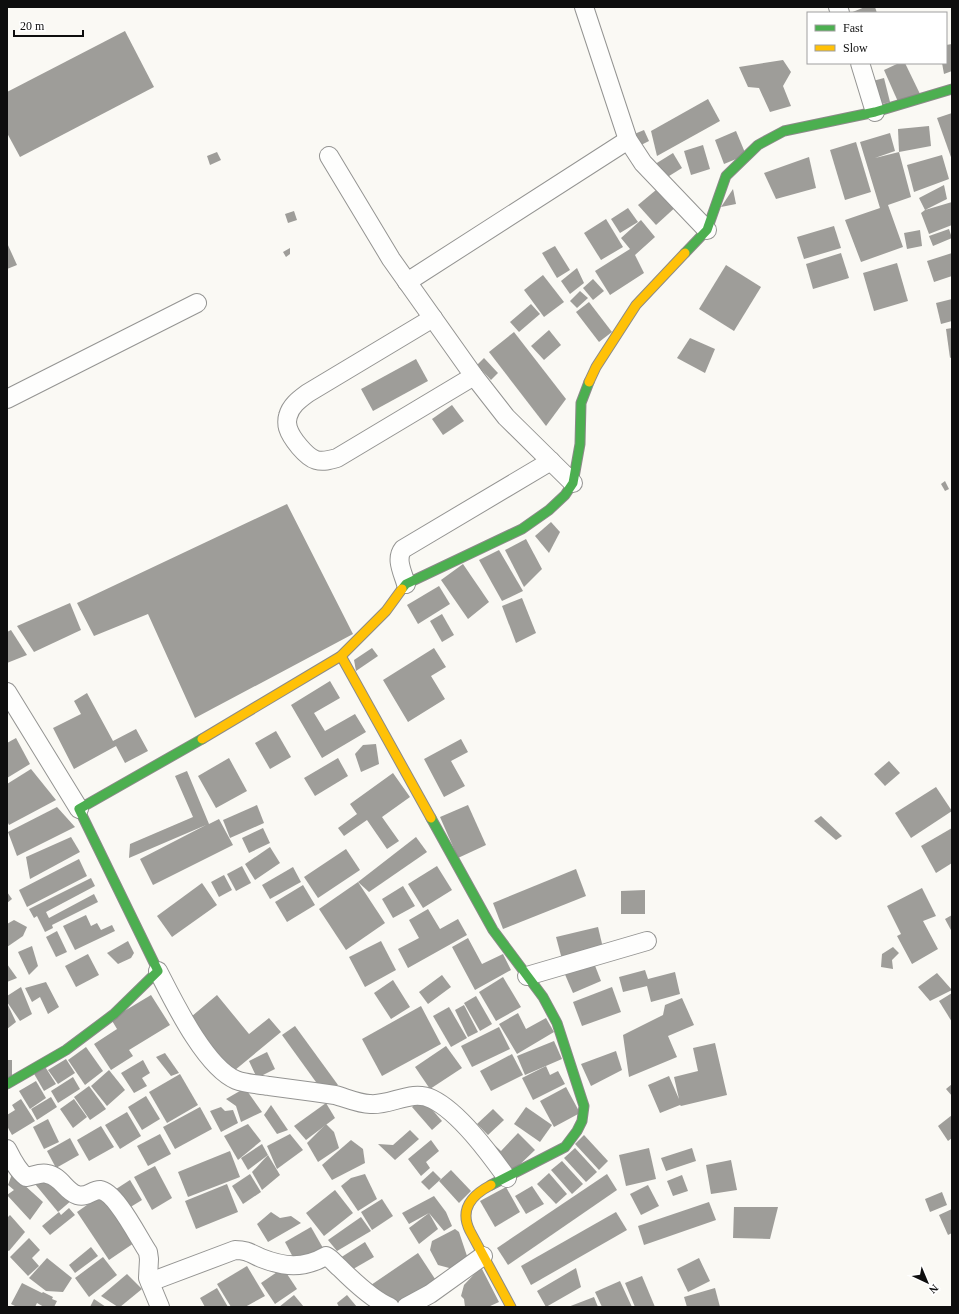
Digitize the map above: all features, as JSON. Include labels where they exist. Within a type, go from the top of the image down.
[{"type":"street","points":[[584,7],[628,140],[643,163],[707,230]]},
{"type":"street","points":[[860,64],[875,112]]},
{"type":"street","points":[[79,809],[208,736],[341,656],[386,611],[406,584],[522,529],[549,510],[565,495],[573,483],[580,444],[581,403],[596,367],[636,305],[707,230],[726,176],[758,145],[784,131],[875,112],[952,89]]},
{"type":"street","points":[[407,282],[628,140]]},
{"type":"street","points":[[329,156],[391,259],[474,376],[506,418],[573,483]]},
{"type":"street","points":[[7,399],[197,303]]},
{"type":"street","points":[[433,318],[308,392],[296,402],[288,415],[287,426],[292,436],[302,450],[315,460],[325,461],[337,458],[474,376]]},
{"type":"street","points":[[406,584],[399,559],[399,554],[403,549],[551,461]]},
{"type":"street","points":[[341,656],[493,930],[543,997],[557,1023],[584,1106],[582,1121],[577,1131],[565,1147],[480,1191],[468,1205],[466,1222],[511,1307]]},
{"type":"street","points":[[7,692],[79,809],[158,971],[186,1023],[209,1056],[225,1074],[237,1080],[251,1084],[332,1095],[368,1104],[381,1105],[408,1097],[421,1095],[431,1099],[452,1112],[493,1159],[507,1178]]},
{"type":"street","points":[[527,976],[647,941]]},
{"type":"street","points":[[7,1084],[66,1050],[114,1014],[158,971]]},
{"type":"street","points":[[10,1161],[26,1177],[47,1173],[56,1177],[76,1195],[89,1195],[100,1190],[108,1193],[118,1203],[148,1252],[148,1278],[160,1307]]},
{"type":"street","points":[[150,1282],[234,1250],[244,1250],[276,1264],[289,1266],[315,1262],[326,1256],[332,1259],[371,1295],[390,1307]]},
{"type":"street","points":[[406,1307],[430,1294],[483,1256]]},
{"type":"building","points":[[865,7],[875,7],[877,12],[852,12]]},
{"type":"building","points":[[125,31],[154,87],[20,157],[7,133],[7,92]]},
{"type":"building","points":[[952,44],[952,71],[944,74],[942,64],[947,64],[947,45]]},
{"type":"building","points":[[783,60],[791,72],[783,86],[791,106],[770,112],[759,88],[748,87],[739,67]]},
{"type":"building","points":[[897,64],[905,64],[920,94],[899,104],[884,70]]},
{"type":"building","points":[[884,78],[890,102],[874,106],[869,82]]},
{"type":"building","points":[[708,99],[720,121],[657,156],[651,131]]},
{"type":"building","points":[[952,113],[952,160],[937,118]]},
{"type":"building","points":[[929,126],[931,146],[899,152],[898,129]]},
{"type":"building","points":[[644,130],[649,141],[637,147],[632,135]]},
{"type":"building","points":[[736,131],[746,155],[724,164],[715,140]]},
{"type":"building","points":[[890,133],[895,151],[875,158],[899,152],[911,197],[888,205],[903,247],[861,262],[845,220],[880,208],[860,142]]},
{"type":"building","points":[[856,142],[871,192],[845,200],[830,150]]},
{"type":"building","points":[[703,145],[710,169],[691,175],[684,151]]},
{"type":"building","points":[[217,152],[221,160],[210,165],[207,156]]},
{"type":"building","points":[[673,153],[682,168],[661,181],[652,166]]},
{"type":"building","points":[[942,155],[949,179],[914,192],[907,165]]},
{"type":"building","points":[[809,157],[816,188],[776,199],[764,173]]},
{"type":"building","points":[[662,185],[679,204],[656,225],[638,205]]},
{"type":"building","points":[[944,185],[947,199],[925,210],[919,198]]},
{"type":"building","points":[[733,189],[736,204],[721,207]]},
{"type":"building","points":[[952,202],[952,225],[929,234],[921,213],[925,210]]},
{"type":"building","points":[[628,208],[638,222],[620,233],[611,219]]},
{"type":"building","points":[[294,211],[297,220],[288,223],[285,214]]},
{"type":"building","points":[[606,219],[623,247],[601,260],[584,233]]},
{"type":"building","points":[[641,220],[655,237],[635,255],[644,273],[610,295],[595,271],[630,249],[621,238]]},
{"type":"building","points":[[834,226],[841,248],[804,259],[797,237]]},
{"type":"building","points":[[949,229],[952,238],[933,246],[929,236]]},
{"type":"building","points":[[920,230],[922,246],[907,249],[904,233]]},
{"type":"building","points":[[7,243],[17,265],[7,269]]},
{"type":"building","points":[[555,246],[570,270],[557,278],[542,253]]},
{"type":"building","points":[[290,248],[290,254],[286,257],[283,252]]},
{"type":"building","points":[[841,253],[849,278],[813,289],[806,264]]},
{"type":"building","points":[[952,253],[952,276],[934,282],[927,261]]},
{"type":"building","points":[[897,263],[908,301],[874,311],[863,273]]},
{"type":"building","points":[[726,265],[761,287],[734,331],[699,309]]},
{"type":"building","points":[[577,268],[584,283],[570,294],[561,281]]},
{"type":"building","points":[[543,275],[564,302],[544,317],[524,290]]},
{"type":"building","points":[[593,279],[604,291],[593,300],[583,288]]},
{"type":"building","points":[[580,291],[588,298],[577,308],[570,301]]},
{"type":"building","points":[[952,299],[952,321],[941,324],[936,303]]},
{"type":"building","points":[[589,302],[612,332],[599,342],[576,312]]},
{"type":"building","points":[[531,304],[540,314],[519,332],[510,322]]},
{"type":"building","points":[[952,328],[952,357],[950,358],[946,329]]},
{"type":"building","points":[[549,330],[561,345],[544,360],[531,346]]},
{"type":"building","points":[[514,332],[566,399],[546,426],[489,352]]},
{"type":"building","points":[[690,338],[715,349],[705,373],[677,358]]},
{"type":"building","points":[[484,358],[498,373],[491,380],[477,365]]},
{"type":"building","points":[[416,359],[428,381],[373,411],[361,389]]},
{"type":"building","points":[[452,405],[464,421],[443,435],[432,419]]},
{"type":"building","points":[[945,481],[949,489],[945,491],[941,484]]},
{"type":"building","points":[[287,504],[353,634],[195,718],[148,614],[94,636],[77,603]]},
{"type":"building","points":[[551,522],[560,532],[549,553],[535,536]]},
{"type":"building","points":[[526,539],[542,569],[524,587],[505,550]]},
{"type":"building","points":[[499,550],[523,591],[502,601],[479,560]]},
{"type":"building","points":[[463,564],[489,602],[468,619],[441,580]]},
{"type":"building","points":[[439,586],[450,604],[418,624],[407,605]]},
{"type":"building","points":[[522,598],[536,633],[516,643],[502,606]]},
{"type":"building","points":[[70,603],[81,630],[34,652],[17,626]]},
{"type":"building","points":[[442,614],[454,635],[442,642],[430,621]]},
{"type":"building","points":[[11,630],[27,655],[7,663],[7,632]]},
{"type":"building","points":[[372,648],[378,656],[356,671],[354,660]]},
{"type":"building","points":[[434,648],[446,667],[431,676],[445,699],[408,722],[383,680]]},
{"type":"building","points":[[330,681],[340,698],[314,713],[325,731],[355,714],[366,732],[322,758],[291,705]]},
{"type":"building","points":[[87,693],[113,741],[136,729],[148,751],[125,763],[116,746],[74,769],[53,728],[81,714],[74,701]]},
{"type":"building","points":[[276,731],[291,757],[270,769],[255,743]]},
{"type":"building","points":[[16,738],[30,764],[7,778],[7,743]]},
{"type":"building","points":[[461,739],[468,752],[451,761],[465,786],[444,797],[424,759]]},
{"type":"building","points":[[376,744],[379,764],[361,772],[355,754],[363,745]]},
{"type":"building","points":[[229,758],[247,791],[216,808],[198,776]]},
{"type":"building","points":[[338,758],[348,776],[315,796],[304,778]]},
{"type":"building","points":[[889,761],[900,773],[885,786],[874,774]]},
{"type":"building","points":[[31,769],[56,800],[9,825],[7,821],[7,784]]},
{"type":"building","points":[[187,771],[209,824],[219,819],[233,845],[153,885],[140,859],[206,825],[129,858],[130,844],[193,817],[175,776]]},
{"type":"building","points":[[393,773],[410,797],[382,817],[399,841],[387,849],[367,820],[344,836],[338,828],[357,814],[350,804]]},
{"type":"building","points":[[936,787],[952,811],[911,838],[895,813]]},
{"type":"building","points":[[257,805],[264,823],[230,838],[223,820]]},
{"type":"building","points":[[468,805],[486,845],[458,858],[440,817]]},
{"type":"building","points":[[57,807],[75,827],[17,856],[8,832]]},
{"type":"building","points":[[821,816],[842,836],[836,840],[814,821]]},
{"type":"building","points":[[263,828],[270,843],[249,853],[242,838]]},
{"type":"building","points":[[952,828],[952,863],[936,873],[921,846]]},
{"type":"building","points":[[71,837],[80,852],[30,879],[26,857]]},
{"type":"building","points":[[416,837],[427,852],[369,892],[358,882]]},
{"type":"building","points":[[270,847],[280,863],[255,880],[245,864]]},
{"type":"building","points":[[346,849],[360,870],[318,898],[304,877]]},
{"type":"building","points":[[79,859],[87,876],[27,907],[19,890]]},
{"type":"building","points":[[242,866],[251,883],[236,891],[227,874]]},
{"type":"building","points":[[437,866],[452,890],[423,908],[408,884]]},
{"type":"building","points":[[293,867],[301,882],[270,899],[262,885]]},
{"type":"building","points":[[576,869],[586,896],[503,929],[493,903]]},
{"type":"building","points":[[224,875],[232,890],[219,897],[211,882]]},
{"type":"building","points":[[91,878],[95,886],[46,912],[49,918],[94,894],[98,902],[52,925],[53,928],[45,932],[37,916],[34,918],[29,909]]},
{"type":"building","points":[[358,882],[385,923],[346,950],[319,909]]},
{"type":"building","points":[[202,883],[217,905],[172,937],[157,916]]},
{"type":"building","points":[[303,885],[315,905],[287,922],[275,902]]},
{"type":"building","points":[[403,886],[415,906],[393,918],[382,899]]},
{"type":"building","points":[[922,888],[936,916],[923,921],[938,949],[912,964],[897,936],[901,934],[887,906]]},
{"type":"building","points":[[645,890],[645,914],[621,914],[621,891]]},
{"type":"building","points":[[7,892],[12,899],[7,903]]},
{"type":"building","points":[[428,909],[440,929],[458,919],[467,935],[408,968],[398,949],[419,938],[409,920]]},
{"type":"building","points":[[86,915],[91,926],[97,923],[101,930],[112,925],[115,931],[75,950],[63,926]]},
{"type":"building","points":[[952,915],[952,932],[945,919]]},
{"type":"building","points":[[14,920],[27,927],[23,936],[7,947],[7,924]]},
{"type":"building","points":[[598,927],[604,952],[563,963],[556,937]]},
{"type":"building","points":[[57,931],[67,952],[56,957],[46,937]]},
{"type":"building","points":[[468,938],[482,964],[503,954],[511,970],[475,990],[452,947]]},
{"type":"building","points":[[128,941],[134,953],[131,958],[118,964],[107,953]]},
{"type":"building","points":[[381,941],[396,970],[365,987],[349,957]]},
{"type":"building","points":[[32,946],[38,966],[29,975],[18,952]]},
{"type":"building","points":[[893,947],[899,953],[892,960],[893,969],[881,967],[882,954]]},
{"type":"building","points":[[88,954],[99,975],[76,987],[65,966]]},
{"type":"building","points":[[592,958],[601,981],[573,993],[563,970]]},
{"type":"building","points":[[7,964],[17,978],[7,982]]},
{"type":"building","points":[[645,970],[648,979],[675,972],[680,994],[651,1002],[647,986],[623,992],[619,977]]},
{"type":"building","points":[[937,973],[952,990],[930,1001],[918,987]]},
{"type":"building","points":[[442,975],[451,987],[428,1004],[419,992]]},
{"type":"building","points":[[503,977],[521,1007],[496,1021],[479,992]]},
{"type":"building","points":[[393,980],[410,1007],[391,1019],[374,993]]},
{"type":"building","points":[[46,982],[59,1007],[48,1014],[40,997],[32,1002],[25,988]]},
{"type":"building","points":[[21,987],[32,1014],[20,1021],[7,1002],[7,996]]},
{"type":"building","points":[[612,987],[621,1012],[582,1026],[573,1002]]},
{"type":"building","points":[[952,993],[952,1022],[939,1001]]},
{"type":"building","points":[[151,995],[170,1025],[129,1050],[133,1056],[111,1070],[94,1044],[117,1029],[111,1019]]},
{"type":"building","points":[[217,995],[249,1034],[269,1018],[281,1032],[229,1075],[185,1022]]},
{"type":"building","points":[[476,996],[492,1024],[480,1031],[464,1003]]},
{"type":"building","points":[[682,998],[694,1025],[668,1036],[677,1057],[629,1077],[623,1035],[663,1015],[665,1005]]},
{"type":"building","points":[[7,1003],[16,1022],[7,1029]]},
{"type":"building","points":[[464,1005],[478,1032],[468,1037],[455,1010]]},
{"type":"building","points":[[421,1006],[441,1044],[382,1076],[362,1039]]},
{"type":"building","points":[[449,1007],[467,1038],[451,1047],[433,1016]]},
{"type":"building","points":[[518,1013],[526,1029],[546,1018],[554,1032],[517,1054],[499,1024]]},
{"type":"building","points":[[295,1026],[338,1085],[321,1089],[282,1035]]},
{"type":"building","points":[[499,1027],[510,1049],[472,1067],[461,1046]]},
{"type":"building","points":[[554,1041],[562,1059],[525,1075],[517,1056]]},
{"type":"building","points":[[715,1043],[727,1095],[680,1105],[660,1113],[648,1085],[669,1076],[679,1099],[674,1077],[698,1071],[693,1048]]},
{"type":"building","points":[[446,1046],[462,1068],[430,1089],[415,1067]]},
{"type":"building","points":[[86,1047],[103,1071],[85,1085],[68,1060]]},
{"type":"building","points":[[616,1051],[622,1070],[591,1086],[581,1064]]},
{"type":"building","points":[[267,1052],[275,1069],[257,1078],[249,1061]]},
{"type":"building","points":[[165,1053],[179,1073],[171,1076],[156,1057]]},
{"type":"building","points":[[512,1054],[523,1075],[491,1091],[480,1071]]},
{"type":"building","points":[[66,1059],[75,1073],[58,1084],[48,1070]]},
{"type":"building","points":[[7,1060],[12,1060],[12,1077],[7,1078]]},
{"type":"building","points":[[143,1060],[150,1073],[142,1078],[147,1086],[134,1093],[121,1073]]},
{"type":"building","points":[[44,1065],[56,1084],[44,1091],[33,1072]]},
{"type":"building","points":[[546,1066],[550,1075],[558,1071],[565,1084],[533,1100],[522,1078]]},
{"type":"building","points":[[109,1070],[125,1090],[107,1106],[91,1086]]},
{"type":"building","points":[[180,1074],[198,1105],[167,1123],[149,1092]]},
{"type":"building","points":[[73,1077],[80,1089],[58,1103],[51,1091]]},
{"type":"building","points":[[36,1081],[46,1098],[30,1109],[19,1091]]},
{"type":"building","points":[[952,1084],[952,1096],[946,1089]]},
{"type":"building","points":[[89,1086],[106,1109],[90,1120],[74,1097]]},
{"type":"building","points":[[566,1087],[580,1113],[554,1127],[540,1101]]},
{"type":"building","points":[[245,1088],[262,1112],[241,1122],[236,1106],[226,1099]]},
{"type":"building","points":[[146,1096],[160,1119],[142,1130],[128,1107]]},
{"type":"building","points":[[51,1097],[57,1107],[37,1120],[31,1109]]},
{"type":"building","points":[[422,1098],[442,1121],[432,1130],[412,1107]]},
{"type":"building","points":[[21,1099],[35,1121],[12,1135],[7,1126],[7,1115],[15,1110],[12,1105]]},
{"type":"building","points":[[74,1099],[87,1117],[73,1128],[60,1109]]},
{"type":"building","points":[[326,1103],[335,1118],[306,1140],[294,1126]]},
{"type":"building","points":[[271,1105],[288,1130],[277,1134],[264,1115]]},
{"type":"building","points":[[200,1107],[212,1129],[175,1149],[163,1127]]},
{"type":"building","points":[[221,1107],[225,1111],[233,1110],[238,1123],[221,1132],[210,1111]]},
{"type":"building","points":[[526,1107],[552,1125],[540,1142],[514,1124]]},
{"type":"building","points":[[493,1109],[504,1120],[488,1135],[477,1124]]},
{"type":"building","points":[[127,1112],[141,1136],[120,1149],[105,1125]]},
{"type":"building","points":[[952,1115],[952,1138],[948,1141],[938,1126]]},
{"type":"building","points":[[48,1119],[59,1142],[44,1149],[33,1127]]},
{"type":"building","points":[[248,1124],[261,1141],[238,1160],[224,1136]]},
{"type":"building","points":[[326,1124],[334,1132],[339,1148],[318,1162],[307,1143]]},
{"type":"building","points":[[101,1126],[114,1147],[89,1161],[77,1140]]},
{"type":"building","points":[[410,1130],[419,1139],[395,1160],[378,1144],[393,1145]]},
{"type":"building","points":[[518,1133],[535,1150],[512,1172],[487,1138],[501,1151]]},
{"type":"building","points":[[160,1134],[171,1154],[148,1166],[137,1146]]},
{"type":"building","points":[[290,1134],[303,1150],[277,1169],[267,1146]]},
{"type":"building","points":[[584,1135],[608,1161],[599,1170],[575,1144]]},
{"type":"building","points":[[70,1138],[79,1155],[56,1168],[47,1151]]},
{"type":"building","points":[[351,1140],[363,1149],[365,1163],[332,1180],[322,1165]]},
{"type":"building","points":[[431,1140],[439,1151],[426,1162],[430,1168],[421,1176],[408,1159]]},
{"type":"building","points":[[262,1144],[268,1155],[248,1170],[241,1158]]},
{"type":"building","points":[[575,1148],[597,1172],[586,1182],[564,1158]]},
{"type":"building","points":[[649,1148],[656,1179],[626,1186],[619,1155]]},
{"type":"building","points":[[692,1148],[696,1161],[666,1171],[661,1158]]},
{"type":"building","points":[[230,1151],[240,1177],[188,1197],[178,1172]]},
{"type":"building","points":[[268,1155],[280,1175],[262,1190],[252,1172]]},
{"type":"building","points":[[731,1160],[737,1190],[711,1194],[706,1165]]},
{"type":"building","points":[[562,1161],[583,1184],[572,1194],[551,1170]]},
{"type":"building","points":[[155,1166],[172,1198],[152,1210],[134,1177]]},
{"type":"building","points":[[451,1170],[471,1191],[459,1203],[439,1181]]},
{"type":"building","points":[[433,1171],[441,1179],[429,1190],[421,1182]]},
{"type":"building","points":[[549,1173],[567,1194],[556,1204],[537,1184]]},
{"type":"building","points":[[12,1174],[43,1202],[30,1220],[7,1195],[14,1190],[8,1185]]},
{"type":"building","points":[[250,1174],[261,1192],[243,1204],[232,1186]]},
{"type":"building","points":[[365,1174],[377,1199],[358,1211],[341,1186],[351,1178]]},
{"type":"building","points":[[607,1174],[617,1190],[508,1265],[497,1248]]},
{"type":"building","points":[[682,1175],[688,1191],[673,1196],[667,1181]]},
{"type":"building","points":[[45,1179],[72,1200],[58,1212],[35,1184]]},
{"type":"building","points":[[130,1180],[142,1200],[124,1211],[113,1191]]},
{"type":"building","points":[[227,1184],[238,1212],[196,1229],[185,1201]]},
{"type":"building","points":[[648,1185],[659,1206],[641,1215],[630,1194]]},
{"type":"building","points":[[532,1186],[544,1204],[526,1214],[515,1196]]},
{"type":"building","points":[[506,1187],[520,1212],[495,1227],[480,1201]]},
{"type":"building","points":[[335,1190],[353,1213],[324,1236],[306,1213]]},
{"type":"building","points":[[942,1192],[947,1205],[930,1212],[925,1199]]},
{"type":"building","points":[[104,1193],[137,1241],[109,1260],[77,1212]]},
{"type":"building","points":[[434,1196],[446,1212],[452,1226],[444,1231],[429,1213],[409,1224],[402,1213]]},
{"type":"building","points":[[382,1199],[393,1216],[372,1230],[361,1212]]},
{"type":"building","points":[[709,1202],[716,1220],[644,1245],[638,1226]]},
{"type":"building","points":[[734,1207],[778,1207],[770,1239],[733,1238]]},
{"type":"building","points":[[69,1208],[75,1215],[50,1235],[42,1226],[59,1212],[61,1215]]},
{"type":"building","points":[[952,1209],[952,1233],[948,1235],[939,1215]]},
{"type":"building","points":[[271,1212],[280,1218],[291,1216],[301,1223],[268,1242],[257,1224]]},
{"type":"building","points":[[616,1212],[627,1230],[531,1285],[521,1266]]},
{"type":"building","points":[[429,1213],[438,1229],[419,1244],[409,1228]]},
{"type":"building","points":[[10,1215],[25,1232],[9,1251],[7,1250],[7,1218]]},
{"type":"building","points":[[361,1217],[371,1231],[337,1251],[328,1240]]},
{"type":"building","points":[[311,1227],[323,1248],[296,1263],[285,1242]]},
{"type":"building","points":[[455,1229],[459,1232],[470,1265],[453,1269],[438,1265],[430,1250],[432,1241]]},
{"type":"building","points":[[29,1238],[40,1250],[32,1258],[39,1266],[28,1276],[10,1257]]},
{"type":"building","points":[[365,1242],[374,1257],[348,1272],[340,1258]]},
{"type":"building","points":[[91,1247],[98,1256],[75,1273],[69,1265]]},
{"type":"building","points":[[418,1253],[439,1285],[396,1306],[371,1285]]},
{"type":"building","points":[[103,1257],[117,1275],[89,1297],[75,1278]]},
{"type":"building","points":[[47,1258],[72,1278],[63,1292],[46,1291],[29,1278]]},
{"type":"building","points":[[699,1258],[710,1281],[688,1292],[677,1269]]},
{"type":"building","points":[[247,1266],[265,1296],[245,1307],[231,1307],[217,1284]]},
{"type":"building","points":[[481,1267],[499,1302],[488,1307],[465,1307],[464,1299],[461,1296],[464,1285]]},
{"type":"building","points":[[283,1268],[297,1289],[275,1304],[261,1283]]},
{"type":"building","points":[[576,1268],[581,1287],[546,1307],[537,1291]]},
{"type":"building","points":[[127,1274],[142,1289],[118,1307],[101,1296]]},
{"type":"building","points":[[642,1276],[655,1307],[635,1307],[625,1283]]},
{"type":"building","points":[[620,1281],[632,1307],[602,1307],[595,1292]]},
{"type":"building","points":[[22,1283],[53,1297],[52,1299],[57,1301],[54,1307],[44,1307],[37,1303],[35,1307],[17,1307],[11,1304]]},
{"type":"building","points":[[217,1288],[228,1307],[205,1307],[200,1298]]},
{"type":"building","points":[[715,1288],[720,1307],[687,1307],[684,1297]]},
{"type":"building","points":[[294,1295],[304,1307],[279,1307]]},
{"type":"building","points":[[347,1295],[357,1307],[339,1307],[337,1303]]},
{"type":"building","points":[[594,1297],[598,1307],[568,1307]]},
{"type":"building","points":[[94,1299],[106,1307],[90,1307]]},
{"type":"traffic: fast","points":[[685,253],[707,230],[726,176],[758,145],[784,131],[875,112],[952,89]]},
{"type":"traffic: fast","points":[[402,589],[406,584],[522,529],[549,510],[565,495],[573,483],[580,444],[581,403],[589,382]]},
{"type":"traffic: fast","points":[[7,1084],[66,1050],[114,1014],[158,971],[79,809],[202,739]]},
{"type":"traffic: fast","points":[[431,818],[493,930],[543,997],[557,1023],[584,1106],[582,1121],[577,1131],[565,1147],[491,1185]]},
{"type":"traffic: slow","points":[[589,382],[596,367],[636,305],[685,253]]},
{"type":"traffic: slow","points":[[202,739],[341,656],[386,611],[402,589]]},
{"type":"traffic: slow","points":[[341,656],[431,818]]},
{"type":"traffic: slow","points":[[491,1185],[478,1193],[469,1204],[466,1216],[467,1223],[511,1307]]}]
